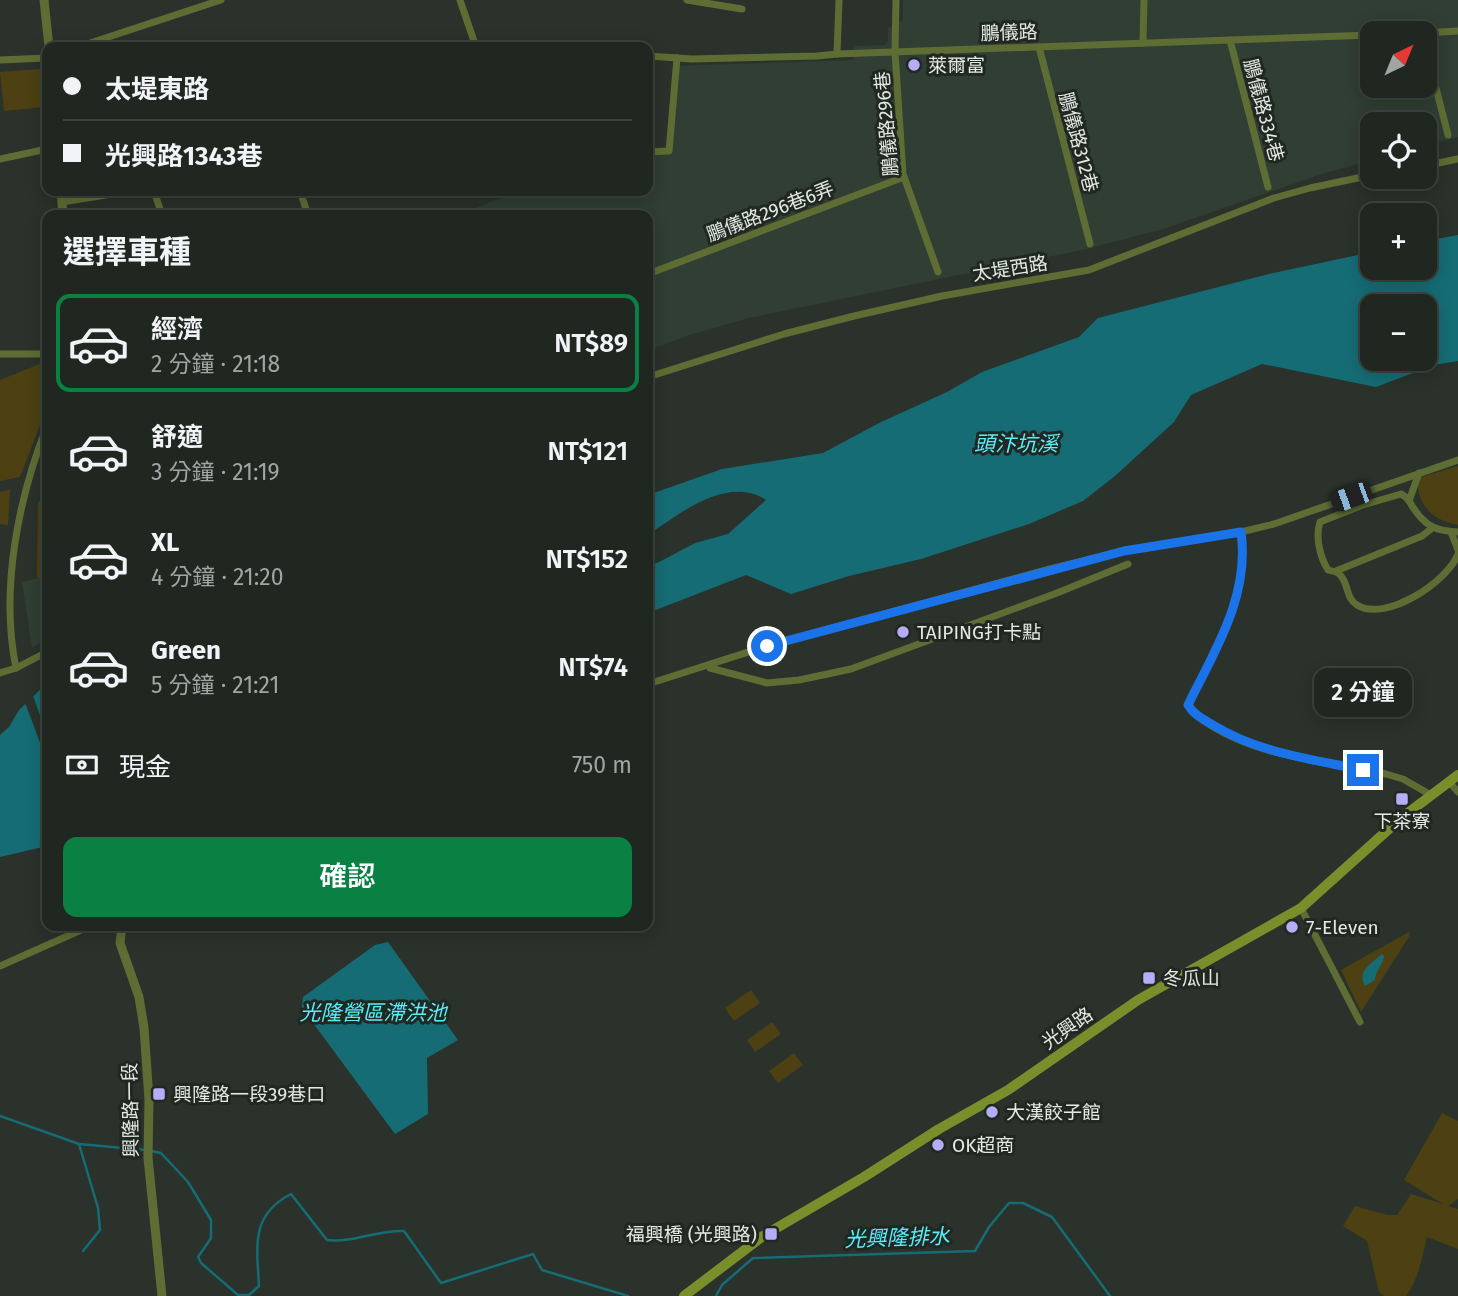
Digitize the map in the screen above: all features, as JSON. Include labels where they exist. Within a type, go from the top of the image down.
[{"type":"main road","name":"光興路","points":[[684,1296],[763,1236],[1008,1090],[1138,1000],[1301,908],[1400,819],[1453,778]]},
{"type":"street","points":[[44,0],[48,42]]},
{"type":"street","points":[[93,42],[221,0]]},
{"type":"street","points":[[460,0],[473,42]]},
{"type":"street","points":[[687,0],[742,9]]},
{"type":"street","points":[[837,54],[839,0]]},
{"type":"street","name":"鵬儀路296巷","points":[[896,0],[895,52],[904,177],[937,272]]},
{"type":"street","points":[[1143,43],[1144,0]]},
{"type":"street","points":[[1437,32],[1458,31]]},
{"type":"street","name":"鵬儀路","points":[[653,56],[817,56],[1360,35]]},
{"type":"street","name":"鵬儀路334巷","points":[[1230,40],[1268,187]]},
{"type":"street","name":"鵬儀路312巷","points":[[1039,47],[1090,244]]},
{"type":"street","points":[[0,60],[42,58]]},
{"type":"street","points":[[653,152],[669,151],[677,58]]},
{"type":"street","points":[[1437,92],[1448,135]]},
{"type":"street","points":[[0,159],[42,150]]},
{"type":"street","points":[[1437,163],[1458,159]]},
{"type":"street","name":"鵬儀路296巷6弄","points":[[653,272],[904,177]]},
{"type":"street","name":"太堤西路","points":[[653,375],[772,338],[854,316],[942,296],[1089,270],[1274,198],[1360,177]]},
{"type":"street","points":[[61,196],[63,210]]},
{"type":"street","points":[[62,202],[99,196]]},
{"type":"street","points":[[0,354],[42,354]]},
{"type":"street","points":[[16,668],[11,652],[7,617],[13,541],[18,510],[42,439]]},
{"type":"street","points":[[653,682],[767,646],[1050,569],[1124,551],[1274,524],[1418,477],[1458,460]]},
{"type":"street","points":[[1409,501],[1418,477]]},
{"type":"street","points":[[1336,571],[1345,583],[1349,597],[1365,609],[1383,610],[1399,606],[1440,576],[1455,561],[1458,552],[1454,532],[1432,530],[1336,571],[1328,570],[1321,559],[1318,530],[1320,522],[1401,494],[1432,530]]},
{"type":"street","points":[[1241,532],[1244,553],[1235,608],[1188,705],[1192,712],[1247,743],[1271,751],[1386,774],[1403,779],[1431,795]]},
{"type":"street","points":[[710,668],[767,683],[799,680],[851,669],[1128,564]]},
{"type":"street","points":[[0,673],[42,655]]},
{"type":"street","points":[[1453,778],[1458,792]]},
{"type":"street","points":[[1301,908],[1360,1022]]},
{"type":"street","points":[[0,966],[79,931]]},
{"type":"street","name":"興隆路一段","points":[[121,931],[120,943],[139,997],[144,1028],[149,1099],[148,1158],[162,1296]]},
{"type":"shaded area","points":[[903,0],[1458,0],[1458,137],[1437,143],[1437,112],[1360,112],[1360,163],[1163,229],[1087,249],[749,318],[653,348],[653,210],[470,210],[506,196],[653,196],[653,155],[666,153],[673,66],[852,60],[849,52],[856,46],[884,45],[888,41],[888,28],[903,20]]},
{"type":"shaded area","points":[[40,69],[42,107],[4,111],[0,72]]},
{"type":"shaded area","points":[[42,363],[42,420],[20,477],[0,481],[0,380]]},
{"type":"shaded area","points":[[1458,466],[1458,525],[1441,520],[1429,512],[1421,499],[1417,483],[1422,477]]},
{"type":"shaded area","points":[[10,489],[8,525],[0,524],[0,492]]},
{"type":"shaded area","points":[[42,501],[42,577],[37,578],[38,502]]},
{"type":"shaded area","points":[[42,577],[42,642],[32,648],[22,582]]},
{"type":"shaded area","points":[[1409,932],[1410,935],[1361,1012],[1341,970]]},
{"type":"shaded area","points":[[751,990],[760,1003],[734,1021],[725,1008]]},
{"type":"shaded area","points":[[772,1022],[781,1034],[755,1052],[747,1040]]},
{"type":"shaded area","points":[[794,1053],[803,1065],[778,1083],[769,1071]]},
{"type":"shaded area","points":[[1442,1113],[1458,1121],[1458,1199],[1448,1206],[1458,1209],[1458,1249],[1427,1237],[1417,1275],[1406,1296],[1384,1296],[1379,1292],[1367,1241],[1343,1226],[1355,1206],[1397,1215],[1411,1194],[1443,1204],[1404,1180]]},
{"type":"water","name":"頭汴坑溪","points":[[1458,235],[1458,361],[1437,364],[1437,294],[1360,294],[1360,371],[1418,371],[1376,387],[1262,364],[1191,395],[1174,422],[1115,476],[1083,501],[1029,524],[921,559],[849,576],[791,594],[746,575],[653,611],[653,564],[695,543],[728,534],[766,500],[751,493],[720,494],[689,508],[653,532],[653,493],[722,469],[823,453],[982,372],[1079,337],[1098,318],[1269,274],[1360,255],[1360,280],[1437,280],[1437,239]]},
{"type":"water","points":[[42,688],[42,847],[0,857],[0,735],[9,727],[19,710]]},
{"type":"water","name":"光隆營區滯洪池","points":[[388,942],[458,1040],[427,1058],[428,1114],[395,1134],[302,1008],[303,997],[375,945]]},
{"type":"water","points":[[1382,954],[1384,956],[1375,980],[1365,986],[1364,971]]},
{"type":"pier","points":[[32,693],[42,721],[42,748],[24,700]]},
{"type":"waterway","name":"光興隆排水","points":[[0,1116],[79,1144],[145,1150]]},
{"type":"waterway","points":[[79,1144],[98,1208],[100,1230],[83,1251]]},
{"type":"waterway","name":"光興隆排水","points":[[151,1151],[161,1153],[188,1182],[211,1220],[211,1238],[198,1257],[201,1263],[238,1295],[249,1295],[259,1286],[257,1245],[262,1222],[278,1202],[291,1194],[327,1240],[346,1240],[404,1231],[441,1283],[533,1254],[542,1270],[628,1296]]},
{"type":"waterway","name":"光興隆排水","points":[[716,1296],[722,1285],[753,1258],[975,1251],[989,1227],[1009,1203],[1023,1203],[1052,1217],[1110,1296]]},
{"type":"place","name":"萊爾富","points":[[914,65]]},
{"type":"place","name":"TAIPING打卡點","points":[[903,632]]},
{"type":"place","name":"下茶寮","points":[[1402,799]]},
{"type":"place","name":"7-Eleven","points":[[1292,927]]},
{"type":"place","name":"冬瓜山","points":[[1149,978]]},
{"type":"place","name":"興隆路一段39巷口","points":[[159,1094]]},
{"type":"place","name":"大漢餃子館","points":[[992,1112]]},
{"type":"place","name":"OK超商","points":[[938,1145]]},
{"type":"place","name":"福興橋 (光興路)","points":[[771,1234]]},
{"type":"route","points":[[767,646],[1124,551],[1241,532],[1244,553],[1235,608],[1188,705],[1197,716],[1247,743],[1271,751],[1363,770]]}]
